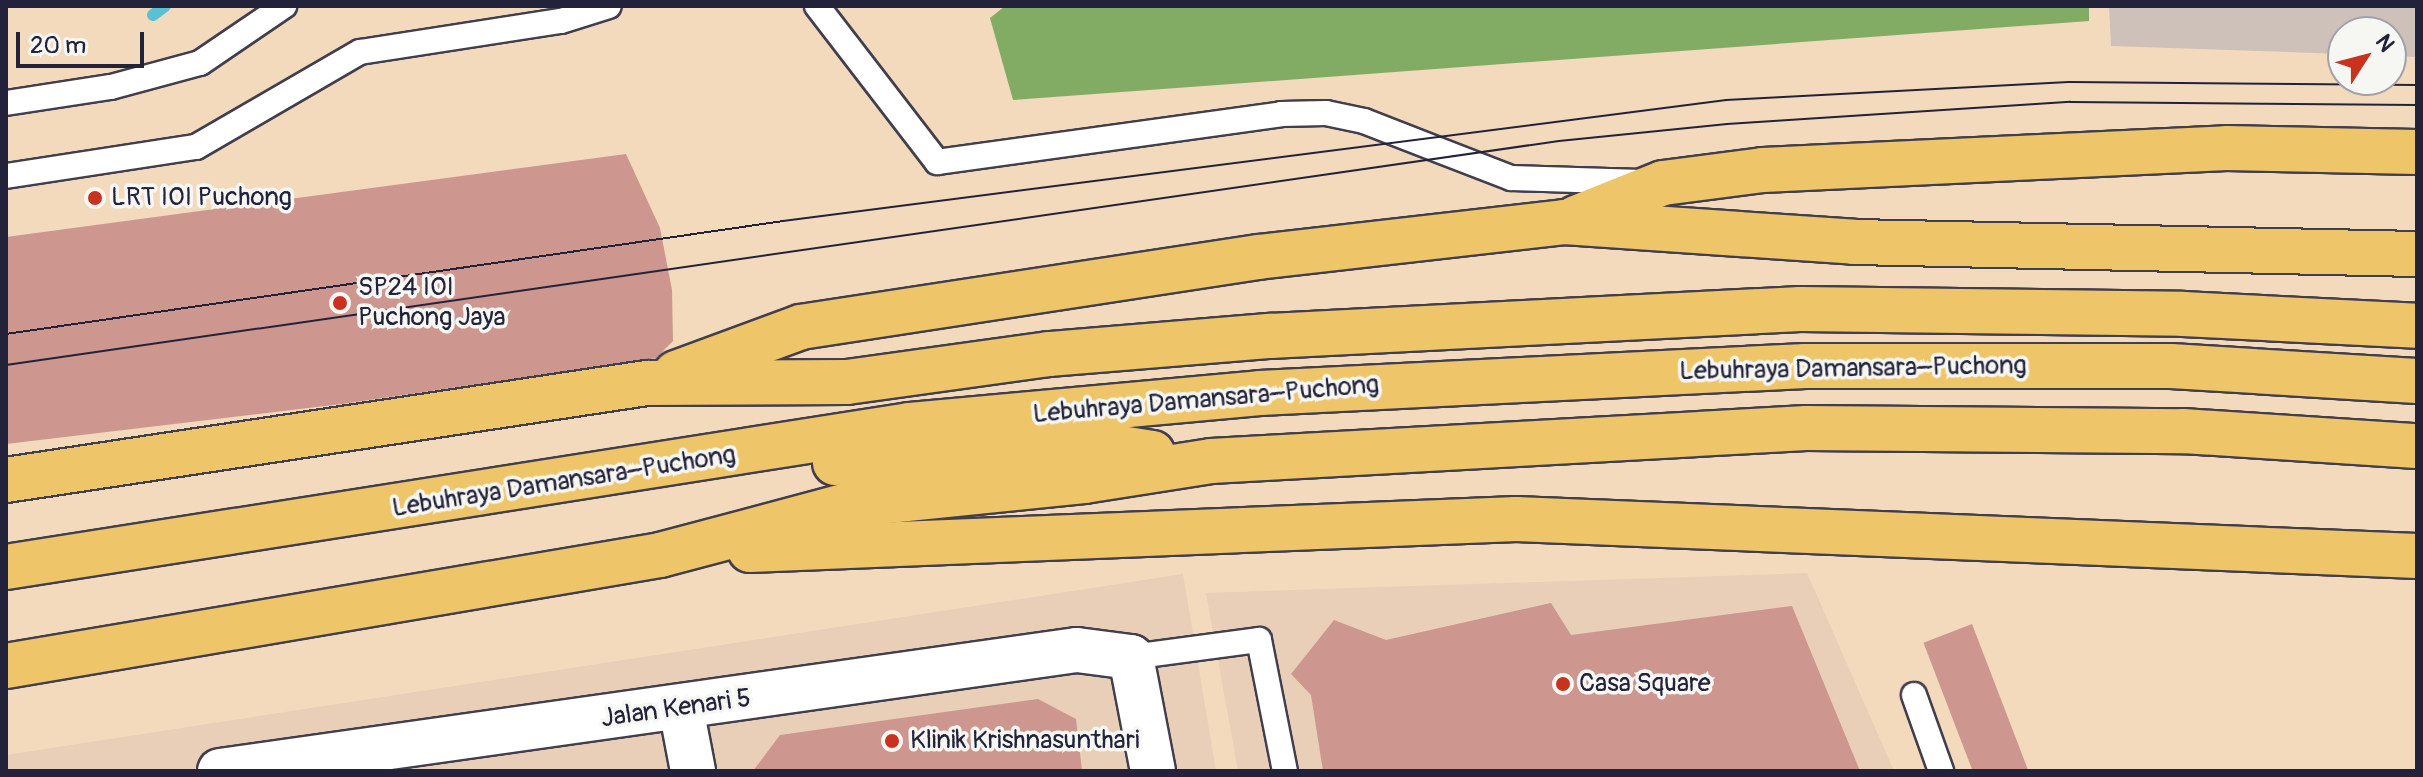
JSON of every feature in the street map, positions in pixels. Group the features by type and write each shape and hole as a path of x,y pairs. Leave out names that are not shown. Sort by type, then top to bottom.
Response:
{"highway":[{"path":"1564,222 1663,183 1763,170 1942,158 2226,148 2417,152"},
{"path":"647,383 801,327 1258,257 1564,222 1854,242 2417,254"},
{"name":"Lebuhraya Damansara–Puchong","path":"6,480 647,383 847,382 1049,354 1254,338 1800,309 2183,314 2417,326"},
{"name":"Lebuhraya Damansara–Puchong","path":"6,567 573,482 926,424 1490,378 1805,366 2171,366 2417,381"},
{"path":"6,666 660,555 848,505 1084,481 1211,461 1806,428 2183,431 2417,446"},
{"path":"573,482 1114,447 1211,461"},
{"path":"660,555 1516,519 2417,556"}],"street":[{"name":"Jalan Kenari 5","path":"220,771 311,765 1077,650 1131,657"},
{"path":"1131,657 1153,771"},
{"path":"681,708 693,771"}],"lane":[{"path":"6,103 111,87 200,63 284,6"},
{"path":"6,176 196,147 360,52 561,21 609,6"},
{"path":"817,6 937,162 1281,114 1326,113 1364,121 1511,178 1663,183"},
{"path":"1131,657 1259,640 1285,771"},
{"path":"1914,695 1941,771"}],"shaded area":[{"path":"2109,6 2417,6 2417,57 2407,57 2407,16 2327,16 2327,53 2111,46"},
{"name":"Casa Square","path":"1807,573 1894,771 1238,771 1206,593"},
{"path":"1183,574 1216,771 6,771 6,755"}],"green space":[{"path":"1005,6 2089,6 2089,21 1013,100 990,18"}],"building":[{"name":"SP24 IOI Puchong Jaya","path":"626,154 660,228 672,290 673,341 656,358 342,404 6,444 6,237"},
{"name":"Casa Square","path":"1551,603 1571,635 1792,606 1860,771 1323,771 1311,695 1291,674 1334,620 1386,640"},
{"path":"1972,624 2028,771 1973,771 1923,643"},
{"path":"1038,699 1076,719 1082,771 753,771 780,735"}],"waterway":[{"path":"153,15 165,6"}],"tram line":[{"path":"6,334 783,221 1726,100 2069,82 2417,85"},
{"path":"6,365 1559,141 1727,124 2070,102 2417,105"}],"place":[{"name":"LRT IOI Puchong","path":"95,198"},
{"name":"SP24 IOI Puchong Jaya","path":"340,303"},
{"name":"Casa Square","path":"1563,684"},
{"name":"Klinik Krishnasunthari","path":"892,741"}]}
